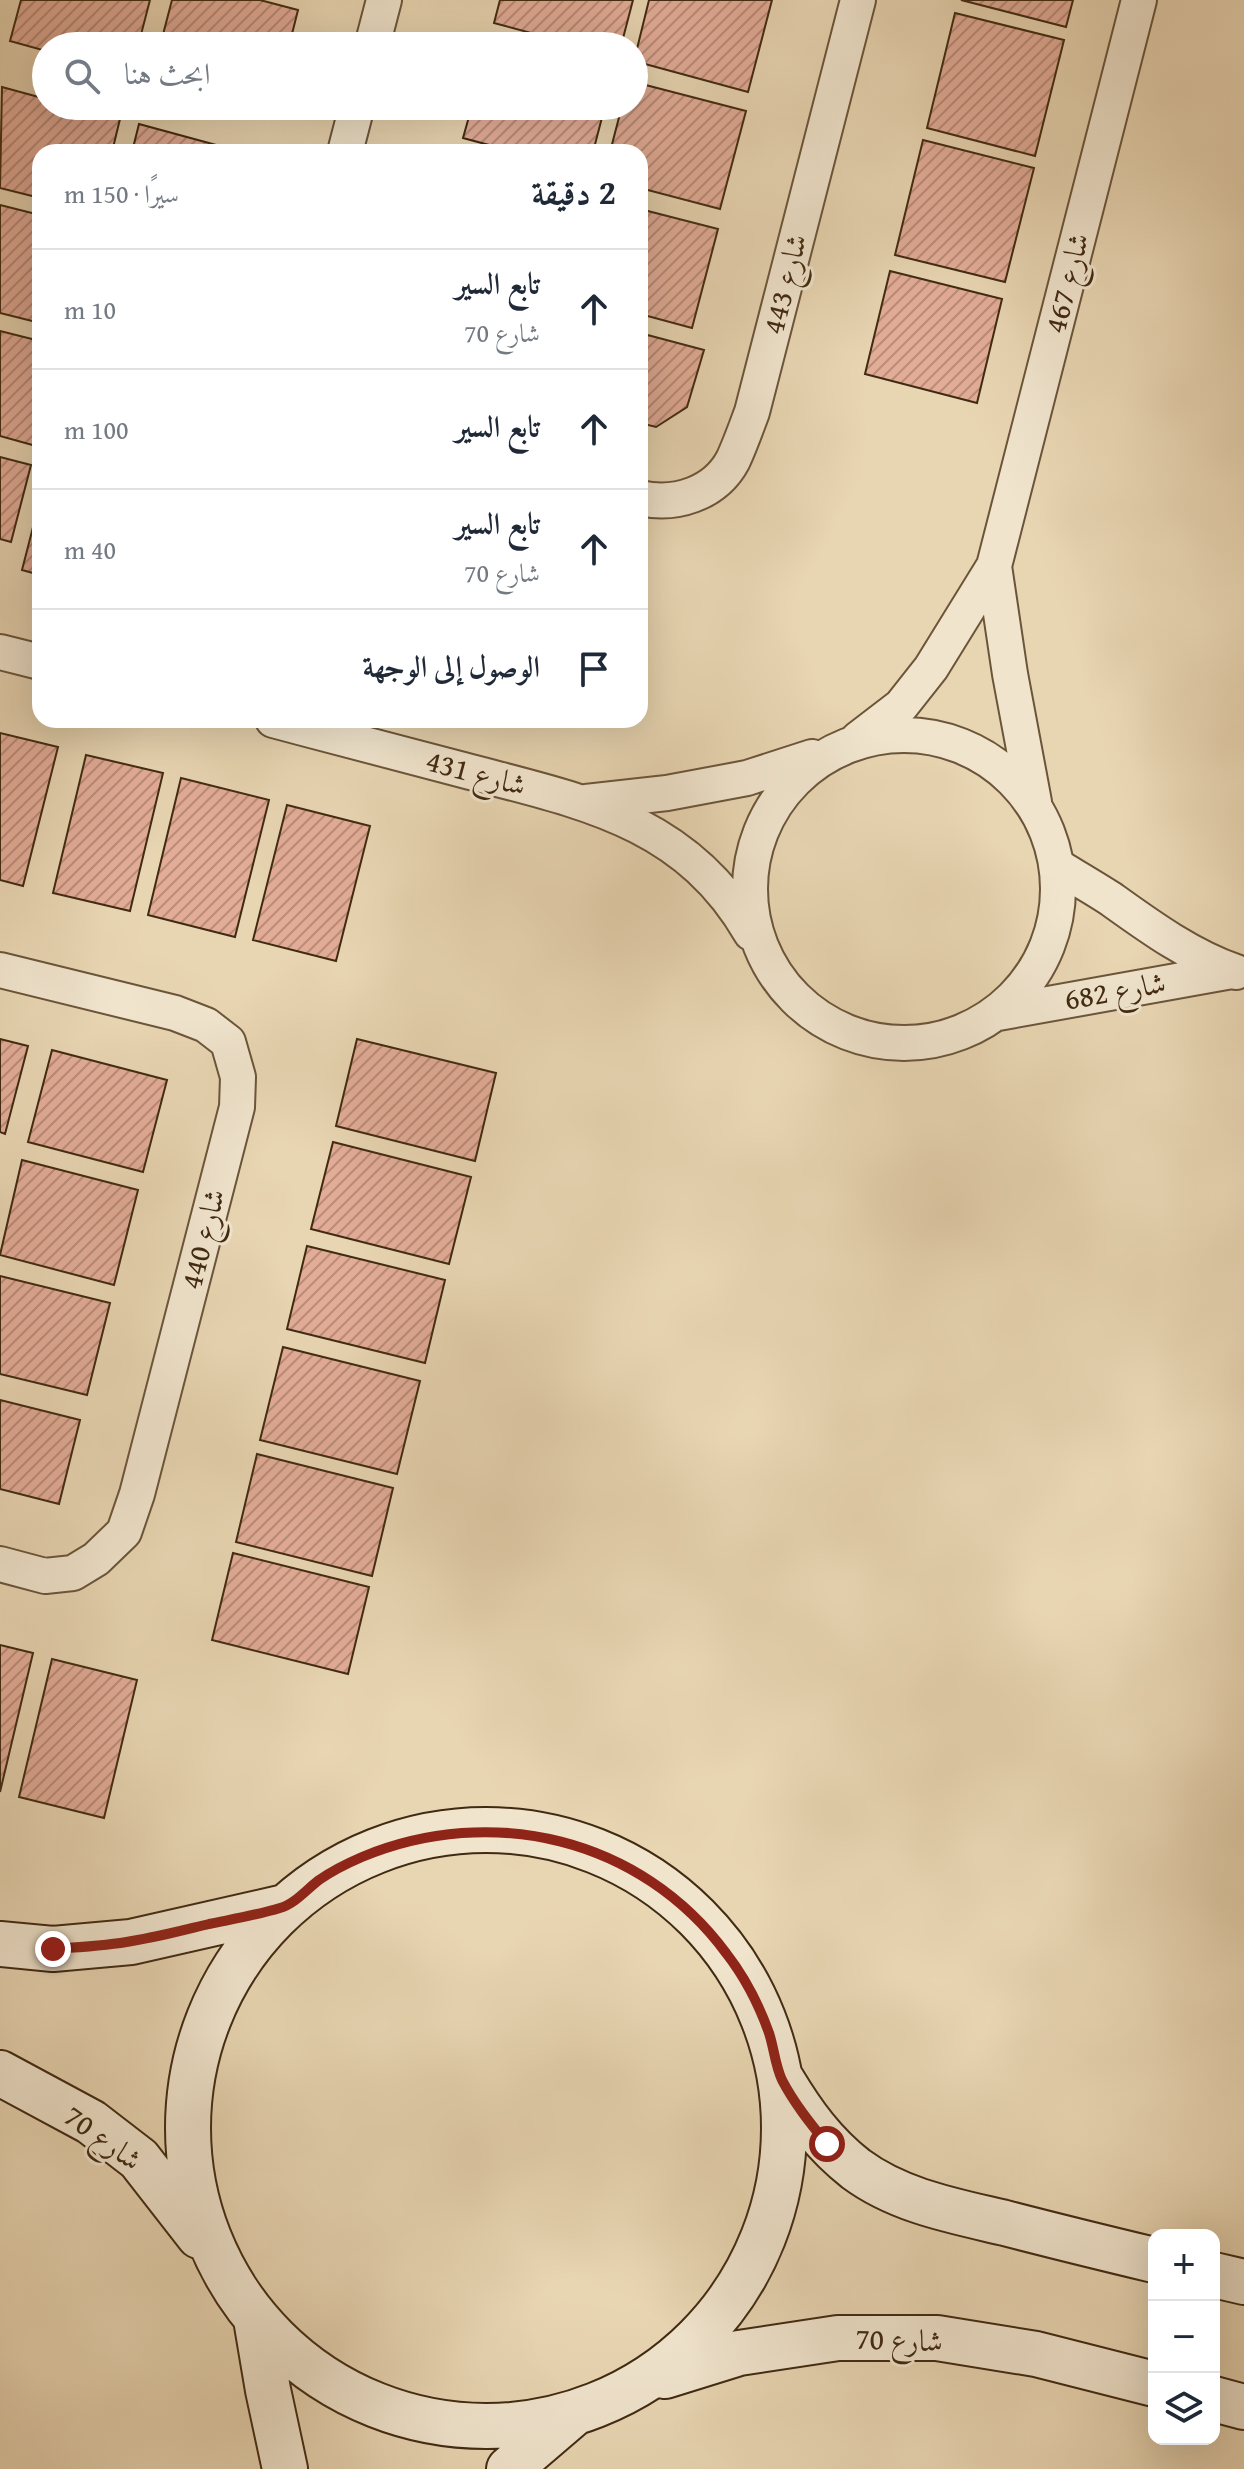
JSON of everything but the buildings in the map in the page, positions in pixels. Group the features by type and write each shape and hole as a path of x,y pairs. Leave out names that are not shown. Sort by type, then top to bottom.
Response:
{"main road":[{"path":"493,1831 537,1835 581,1847 624,1864 662,1888 696,1918 726,1953 751,1991 769,2033 780,2077 784,2148 772,2218 743,2282 700,2338 644,2383 572,2415 486,2428 400,2414 321,2377 256,2319 218,2261 200,2216 189,2169 187,2121 192,2073 204,2026 224,1982 251,1943 285,1907 320,1880 359,1858 402,1842 447,1833 493,1831"},
{"path":"0,1944 53,1949 131,1942 285,1907"},
{"name":"شارع 70","path":"0,2073 91,2122 139,2159 218,2261"},
{"path":"780,2077 801,2112 827,2144 859,2171 894,2191 933,2206 1148,2259"},
{"path":"1220,2276 1244,2282"},
{"path":"256,2319 285,2469"},
{"name":"شارع 70","path":"644,2383 739,2353 838,2338 937,2338 1036,2354 1148,2382"},
{"path":"1220,2401 1244,2407"},
{"path":"509,2469 572,2415"}],"street":[{"path":"376,32 384,0"},
{"name":"شارع 443","path":"648,499 681,501 709,487 732,463 752,412 858,0"},
{"name":"شارع 467","path":"764,956 749,897 757,838 787,786 901,706 931,668 994,566 1139,0"},
{"path":"347,144 353,120"},
{"name":"شارع 467","path":"994,566 1010,674 1035,806"},
{"path":"0,652 32,660"},
{"name":"شارع 431","path":"304,728 586,802 643,827 706,872 737,910 764,956 796,1000 841,1031 895,1044 950,1037 998,1013"},
{"path":"845,745 896,734 936,737 975,751 1008,774 1035,806 1049,834 1057,866 1058,907 1048,947 1028,984 998,1013"},
{"name":"شارع 431","path":"586,802 667,793 747,778 845,745"},
{"name":"شارع 682","path":"1057,866 1143,924 1238,972"},
{"name":"شارع 440","path":"0,970 175,1013 206,1025 228,1042 238,1077 237,1107 137,1494 124,1532 96,1559 73,1573 45,1576 0,1564"},
{"name":"شارع 682","path":"998,1013 1238,972"}],"route":[{"path":"53,1949 131,1942 285,1907 320,1880 359,1858 402,1842 447,1833 493,1831 537,1835 581,1847 624,1864 662,1888 696,1918 726,1953 751,1991 769,2033 780,2077 801,2112 827,2144"}]}
